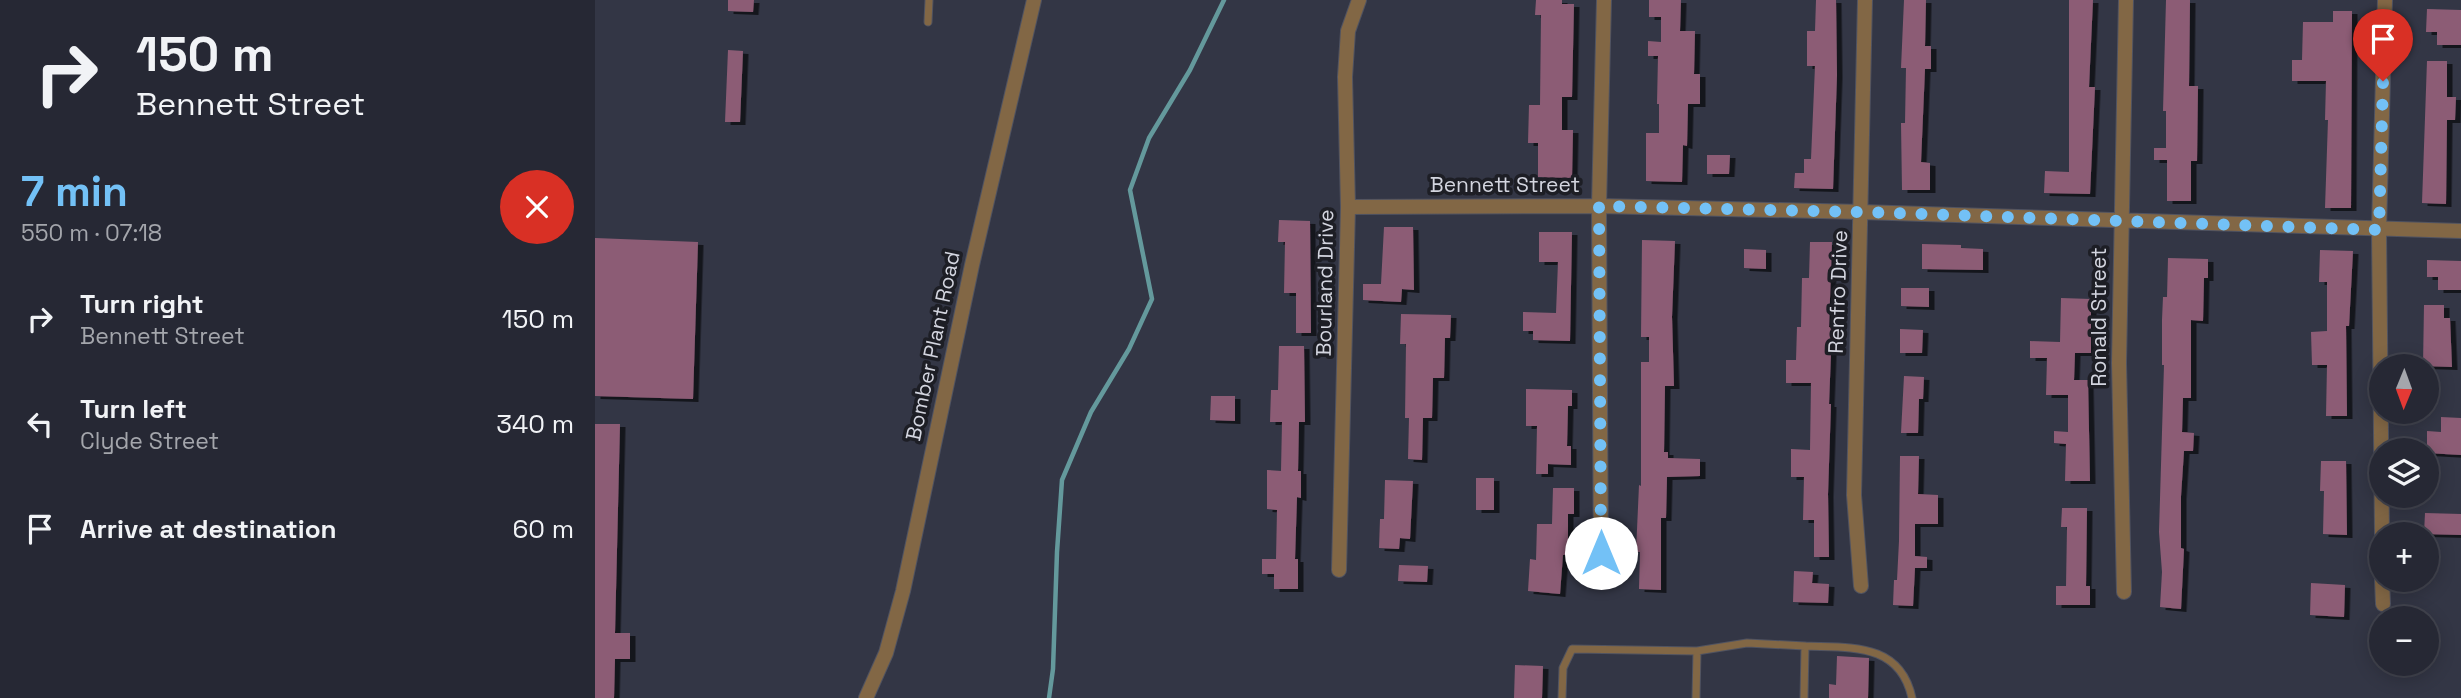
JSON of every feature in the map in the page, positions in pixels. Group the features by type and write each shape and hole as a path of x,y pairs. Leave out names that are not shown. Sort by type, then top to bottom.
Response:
{"street":[{"name":"Bomber Plant Road","path":"866,698 886,653 903,591 972,265 1034,0"},
{"name":"Bourland Drive","path":"1339,570 1348,207 1345,76 1348,31 1359,0"},
{"path":"1601,579 1599,206 1604,0"},
{"name":"Renfro Drive","path":"1861,586 1854,495 1865,0"},
{"name":"Ronald Street","path":"2124,592 2119,363 2126,0"},
{"path":"2382,522 2379,230 2385,0"},
{"name":"Bennett Street","path":"1348,207 1599,206 2461,231"},
{"path":"2382,592 2382,604"}],"lane":[{"path":"928,22 929,0"},
{"path":"1562,698 1563,668 1572,649 1697,651 1747,643 1864,648 1897,666 1907,678 1912,698"},
{"path":"1804,698 1805,646"},
{"path":"1696,698 1697,651"}],"building":[{"path":"728,0 754,0 753,12 728,11"},
{"path":"1536,0 1562,0 1562,4 1574,4 1572,97 1562,97 1562,130 1573,130 1572,178 1538,177 1538,143 1528,143 1529,105 1540,105 1541,15 1535,15"},
{"path":"1649,0 1681,0 1680,31 1695,31 1694,74 1700,74 1700,104 1688,104 1687,146 1683,145 1682,182 1646,181 1646,133 1659,133 1658,56 1648,56 1648,41 1661,42 1661,17 1649,17"},
{"path":"1816,0 1836,0 1837,75 1833,189 1794,188 1795,173 1804,173 1804,159 1811,159 1815,66 1807,66 1807,31 1815,31"},
{"path":"1904,0 1926,0 1925,46 1931,46 1931,69 1925,69 1921,162 1930,163 1930,190 1902,190 1901,123 1905,123 1906,68 1901,68"},
{"path":"2069,0 2093,0 2089,87 2095,87 2090,194 2044,193 2045,171 2069,172"},
{"path":"2166,0 2190,0 2189,86 2198,86 2197,161 2191,161 2191,201 2167,201 2167,160 2154,160 2154,148 2166,148 2166,111 2163,111"},
{"path":"2427,9 2461,10 2461,45 2437,45 2437,32 2426,32"},
{"path":"2333,11 2352,11 2351,208 2325,208 2328,120 2325,120 2326,81 2292,81 2292,60 2302,60 2303,22 2333,22"},
{"path":"728,50 743,51 740,122 725,122"},
{"path":"2427,61 2447,61 2447,97 2456,97 2455,120 2447,120 2446,204 2422,203"},
{"path":"1707,155 1730,155 1729,174 1707,174"},
{"path":"1279,220 1310,221 1311,333 1296,333 1296,293 1284,293 1285,242 1278,242"},
{"path":"1384,227 1413,227 1414,290 1402,289 1401,302 1363,300 1363,284 1381,284"},
{"path":"1539,232 1572,232 1570,341 1533,340 1533,331 1523,331 1523,312 1556,313 1558,262 1539,262"},
{"path":"595,238 698,242 693,399 595,396"},
{"path":"1642,240 1675,241 1672,317 1674,386 1665,386 1664,452 1668,452 1668,458 1700,459 1700,476 1667,477 1666,518 1661,518 1661,590 1639,589 1640,552 1636,552 1639,485 1641,486 1641,362 1649,362 1649,337 1641,337"},
{"path":"1810,242 1832,242 1829,327 1832,328 1829,557 1814,557 1814,520 1803,520 1804,477 1791,477 1791,449 1810,450 1811,383 1786,383 1786,360 1796,360 1797,327 1801,327 1802,278 1809,278"},
{"path":"1922,244 1961,245 1961,248 1983,249 1983,270 1922,269"},
{"path":"1744,249 1766,250 1766,269 1744,268"},
{"path":"2320,250 2353,251 2349,326 2346,326 2347,416 2326,416 2327,365 2312,365 2311,332 2327,331 2327,282 2319,282"},
{"path":"2168,258 2208,259 2208,278 2204,278 2203,321 2191,320 2191,398 2183,398 2182,432 2194,433 2193,451 2184,451 2181,496 2181,548 2184,549 2181,609 2160,607 2162,572 2159,532 2164,365 2162,320 2163,297 2167,297"},
{"path":"2427,260 2461,261 2461,290 2438,290 2438,277 2427,277"},
{"path":"1901,288 1929,288 1929,307 1901,306"},
{"path":"2061,298 2091,299 2091,353 2075,353 2074,380 2088,380 2090,481 2065,481 2066,444 2054,443 2054,431 2068,432 2068,395 2046,395 2047,358 2030,358 2030,341 2060,342"},
{"path":"2424,305 2444,305 2444,318 2450,318 2452,367 2439,367 2439,354 2423,354"},
{"path":"1401,314 1451,315 1450,338 1445,338 1444,378 1433,378 1432,418 1423,418 1422,460 1408,459 1409,418 1405,418 1406,344 1400,344"},
{"path":"1900,329 1923,330 1922,353 1900,353"},
{"path":"1279,346 1304,346 1305,422 1299,422 1298,471 1301,471 1301,498 1297,497 1295,559 1298,559 1298,589 1274,589 1274,574 1262,574 1262,559 1276,559 1277,510 1267,509 1267,470 1281,471 1282,422 1270,422 1271,390 1278,390"},
{"path":"1904,376 1924,377 1923,399 1919,399 1918,433 1901,433"},
{"path":"1526,389 1572,390 1572,406 1568,406 1567,446 1571,446 1571,465 1548,464 1548,474 1536,474 1537,426 1526,426"},
{"path":"1211,396 1235,396 1235,421 1210,420"},
{"path":"2441,417 2461,418 2461,455 2439,454 2439,438 2427,438 2427,431 2441,432"},
{"path":"595,424 620,424 615,633 630,633 630,659 615,659 614,698 595,698"},
{"path":"1900,456 1919,456 1918,494 1938,495 1938,524 1915,524 1915,556 1927,557 1927,568 1915,568 1913,606 1893,605 1899,541"},
{"path":"2321,461 2346,461 2347,535 2323,534 2324,491 2320,491"},
{"path":"1476,478 1494,478 1494,510 1476,510"},
{"path":"1385,480 1413,481 1410,539 1400,538 1399,549 1379,548 1380,519 1384,519"},
{"path":"1553,488 1574,488 1574,514 1568,514 1568,555 1563,555 1560,594 1528,591 1530,559 1536,560 1537,524 1552,524"},
{"path":"2062,508 2087,508 2086,586 2090,586 2090,605 2056,605 2056,586 2066,586 2067,527 2061,527"},
{"path":"2425,513 2461,514 2461,535 2439,534 2439,522 2425,522"},
{"path":"1399,565 1428,566 1427,582 1398,581"},
{"path":"1794,571 1813,572 1812,583 1829,584 1828,603 1793,602"},
{"path":"2311,583 2345,585 2344,617 2310,615"},
{"path":"1837,656 1869,658 1868,698 1829,698 1829,684 1836,685"},
{"path":"1515,665 1543,666 1542,698 1514,698"}],"waterway":[{"path":"1049,698 1053,669 1062,480 1091,412 1129,349 1152,299 1130,190 1149,138 1190,70 1224,0"}],"route":[{"path":"1601,553 1599,206 2379,230 2383,81"}]}
